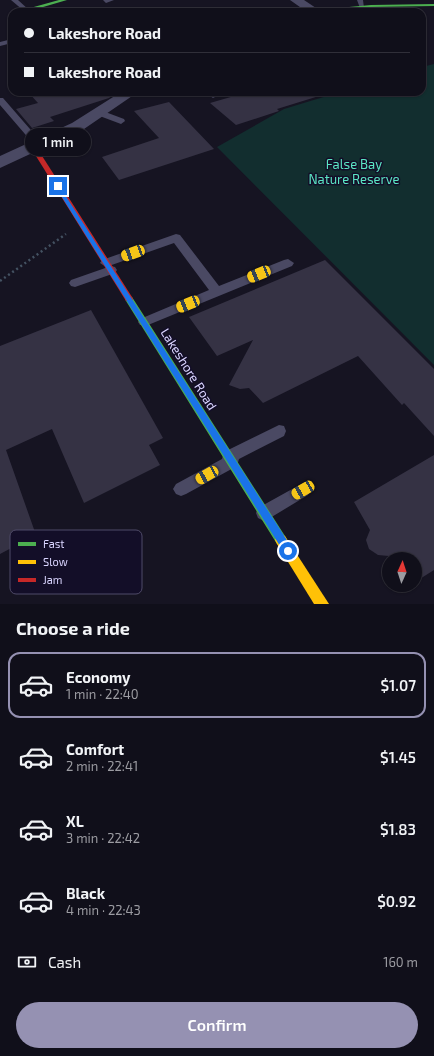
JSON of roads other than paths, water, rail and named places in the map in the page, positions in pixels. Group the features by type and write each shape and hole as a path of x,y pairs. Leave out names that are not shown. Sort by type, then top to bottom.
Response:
{"street":[{"path":"37,8 65,0"},
{"path":"296,0 309,8"},
{"path":"336,8 361,3 434,5"},
{"path":"0,162 37,147 78,126 124,96"},
{"name":"Lakeshore Road","path":"37,147 81,223 320,603"}],"lane":[{"path":"14,0 23,8"},
{"path":"0,100 37,147"},
{"path":"100,113 121,121"},
{"path":"75,283 176,238 217,292"},
{"path":"144,322 288,263"},
{"path":"181,489 279,431"},
{"path":"264,512 303,490"}],"park label":[{"name":"False Bay Nature Reserve","path":"354,172"}]}
